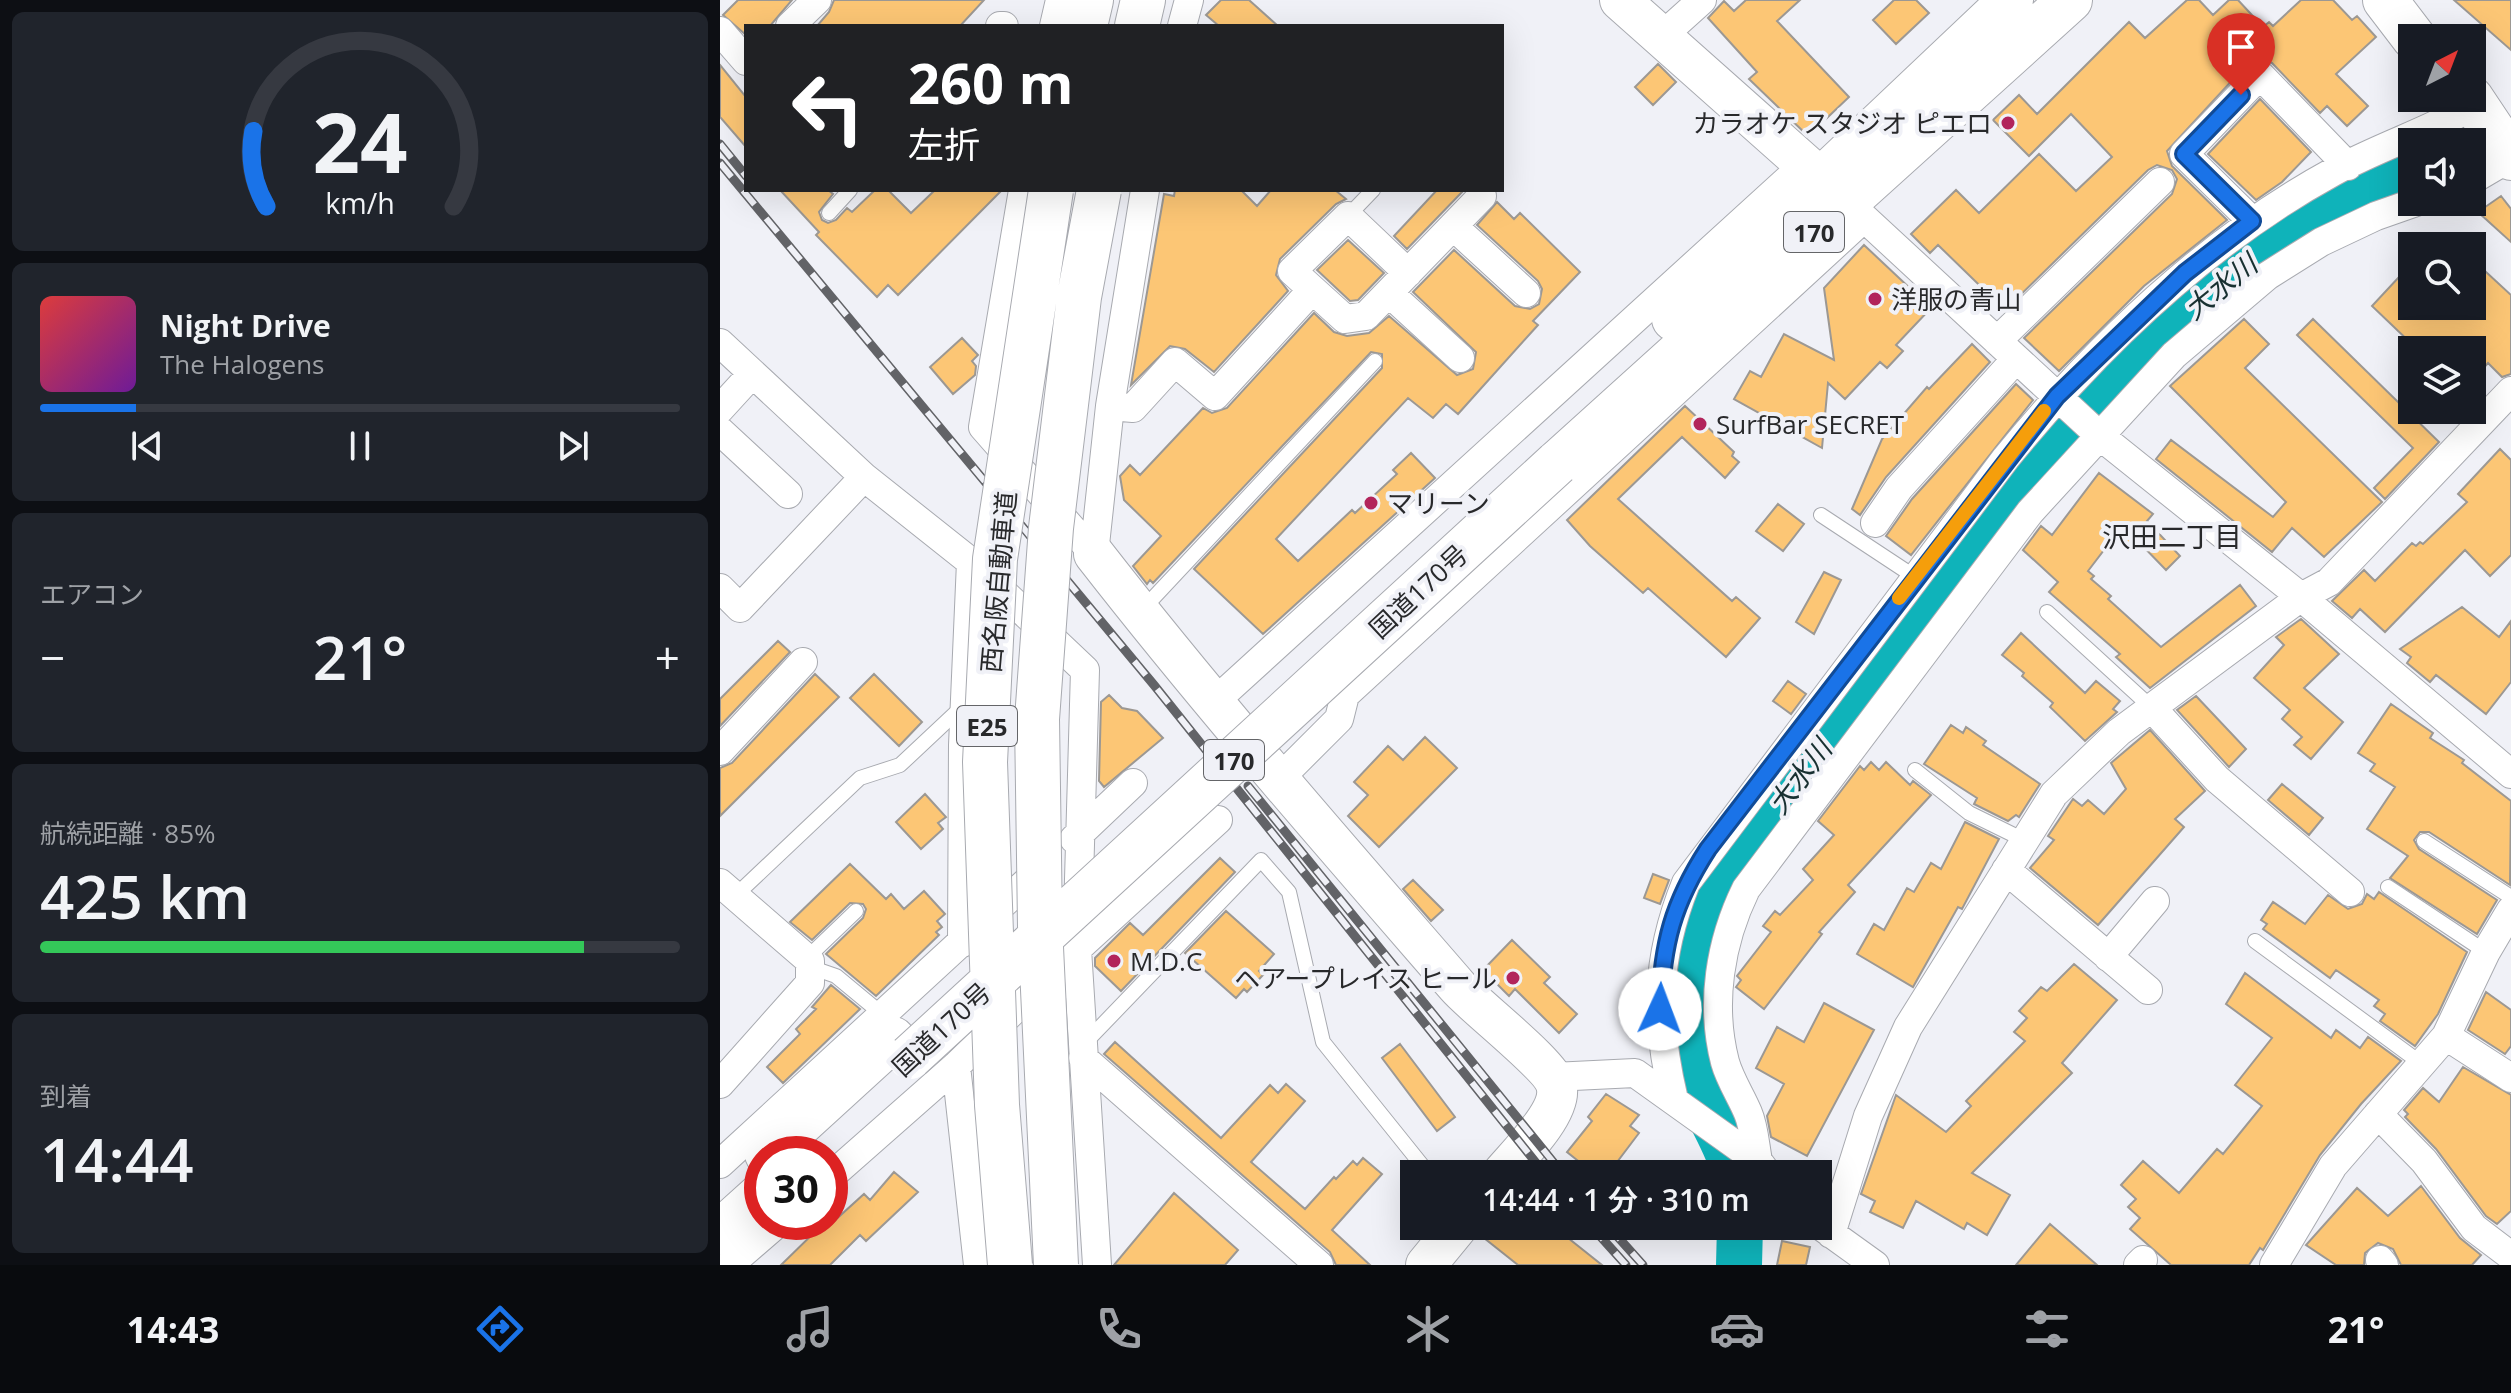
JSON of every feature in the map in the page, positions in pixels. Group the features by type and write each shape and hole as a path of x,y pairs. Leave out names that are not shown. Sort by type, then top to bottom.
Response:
{"main road":[{"path":"1085,24 1091,0"},
{"path":"1137,24 1143,0"},
{"name":"国道170号","path":"1835,190 2011,0"},
{"name":"国道170号","path":"787,1136 1548,455 1835,190 2070,0"},
{"path":"2385,0 2403,24"},
{"path":"2420,0 2433,24"},
{"path":"2479,112 2509,155"},
{"name":"西名阪自動車道","path":"1010,1265 997,1105 985,762 995,559 1051,192"},
{"name":"西名阪自動車道","path":"1056,1265 1040,926 1037,719 1051,528 1079,297 1099,192"},
{"name":"国道170号","path":"819,1136 895,1037"},
{"path":"720,1197 744,1175"},
{"path":"720,1232 744,1210"}],"street":[{"path":"792,24 817,0"},
{"path":"1054,24 1060,0"},
{"path":"1183,24 1189,0"},
{"path":"1620,0 1835,190 2095,431 2301,597 2511,774"},
{"path":"1662,36 1702,0"},
{"path":"720,31 744,59"},
{"path":"2252,221 2184,154 2260,75 2348,166"},
{"path":"1679,1104 1662,1051 1662,958 1686,883 1915,577 2059,399 2185,273 2252,221 2348,166 2441,125 2460,112"},
{"path":"2486,171 2509,155"},
{"path":"1875,523 2007,350 2160,182"},
{"path":"1212,704 1835,190"},
{"path":"1278,780 1339,719 1345,695 1835,190"},
{"path":"1023,192 983,427 1094,554 1212,704 1477,1009 1536,1058 1553,1077 1557,1090 1554,1107 1513,1160"},
{"path":"1094,554 1110,406 1145,192"},
{"path":"1460,358 1398,283 1348,216 1292,271 1345,319 1366,316 1398,283 1482,196"},
{"path":"1757,1160 1749,1115 1726,1063 1719,1019 1721,960 1729,924 1746,889 2030,512 2095,431 2174,355 2267,276 2321,242 2398,208"},
{"path":"1453,226 1526,293"},
{"path":"1110,406 1133,408 1175,362 1215,396 1312,290"},
{"path":"720,343 864,477 971,562 1085,670 1077,949 1097,1265"},
{"path":"720,409 752,374"},
{"path":"1832,1211 1868,1116 1908,1027 2054,794 2119,732 2301,597 2329,582 2511,391"},
{"path":"720,431 788,494"},
{"path":"720,588 740,608 864,477"},
{"path":"962,943 965,705 971,562"},
{"path":"720,751 803,662"},
{"path":"2152,708 2217,779 2350,892"},
{"path":"720,1164 895,1037 962,943 1133,783"},
{"path":"848,1161 956,1066 1077,949 1218,820"},
{"path":"2006,870 2148,990"},
{"path":"720,1084 810,983 808,963 725,897"},
{"path":"2108,957 2155,901"},
{"path":"2274,1265 2314,1194 2446,1036 2486,952 2511,910"},
{"path":"2446,1036 2511,1078"},
{"path":"1083,1052 1319,1265"},
{"path":"956,1066 978,1265"},
{"path":"1553,1077 1635,1073 1754,1160"},
{"path":"2378,1114 2424,1161 2474,1228 2511,1256"},
{"path":"1832,1234 1875,1265"},
{"path":"729,1265 758,1240"},
{"path":"1426,1265 1447,1240"}],"lane":[{"path":"829,213 848,192"},
{"path":"1348,216 1371,192"},
{"path":"1139,612 1375,361"},
{"path":"1821,515 1915,577"},
{"path":"2047,612 2152,708"},
{"path":"725,897 860,778 900,765 965,705"},
{"path":"1915,770 1969,813 2024,840"},
{"path":"2424,841 2511,897"},
{"path":"1083,1052 1261,860 1289,892 1323,1042 1418,1160"},
{"path":"2388,887 2486,952"},
{"path":"856,911 808,963 836,976 895,1037"},
{"path":"2255,941 2422,1064"}],"building":[{"path":"738,0 792,0 772,24 744,24 744,33 723,15"},
{"path":"834,0 984,0 962,24 819,24"},
{"path":"1221,0 1249,0 1276,24 1217,24 1206,15"},
{"path":"1746,0 1800,0 1777,21 1849,97 1808,136 1749,79 1757,72 1708,18 1724,1 1734,11"},
{"path":"1894,0 1916,0 1929,13 1896,44 1873,20"},
{"path":"2187,0 2199,0 2213,15 2229,0 2238,0 2263,27 2269,22 2273,26 2301,0 2333,0 2352,20 2357,16 2376,37 2336,74 2368,106 2347,126 2327,106 2320,113 2272,63 2256,58 2248,63 2167,151 2172,166 2227,220 2144,286 2059,371 2024,338 2172,194 2177,179 2172,170 2157,165 2148,170 2005,310 1938,245 1930,253 1911,234 1956,190 1979,213 2039,154 2076,191 2112,157 2071,114 2029,156 1993,120 2019,95 2037,114 2129,22 2145,38"},
{"path":"2454,0 2511,0 2511,50 2486,28 2486,24 2481,24"},
{"path":"1658,64 1676,82 1653,105 1635,87"},
{"path":"720,65 744,95 744,145 720,117"},
{"path":"2260,99 2311,152 2282,182 2256,200 2208,154"},
{"path":"782,192 830,192 833,194 819,212 822,220 828,223 836,220 847,208 852,212 873,192 890,192 911,213 933,192 1000,192 898,295 888,285 877,297 816,235 819,232"},
{"path":"1175,192 1243,192 1257,206 1269,192 1337,192 1346,199 1336,204 1280,259 1276,275 1288,291 1214,372 1185,349 1170,346 1131,385 1164,194 1174,196"},
{"path":"1435,192 1462,192 1407,249 1394,236"},
{"path":"2501,196 2511,209 2511,242 2482,216 2486,216 2486,206"},
{"path":"1497,202 1514,219 1520,213 1580,272 1533,321 1538,325 1458,414 1446,404 1433,418 1408,398 1276,539 1298,561 1352,510 1355,513 1397,474 1393,470 1411,453 1435,478 1263,634 1194,569 1382,368 1382,354 1371,352 1153,583 1150,580 1147,584 1133,566 1161,536 1124,500 1120,476 1130,465 1140,475 1203,408 1212,413 1227,408 1314,313 1334,332 1347,336 1369,333 1389,316 1457,375 1473,369 1476,352 1413,292 1454,250 1515,306 1530,309 1539,304 1542,289 1538,281 1477,225"},
{"path":"1348,240 1384,273 1358,300 1350,301 1317,270"},
{"path":"1864,245 1931,308 1896,345 1903,351 1887,368 1880,362 1845,399 1828,383 1822,448 1734,399 1750,371 1761,377 1784,334 1834,360 1824,288"},
{"path":"2486,272 2511,295 2511,374 2502,377 2488,363 2486,365 2486,336 2403,336 2372,306 2398,278 2398,320 2486,320"},
{"path":"2244,319 2269,344 2245,368 2382,502 2324,557 2292,528 2272,552 2156,459 2171,440 2273,517 2286,502 2170,386"},
{"path":"2313,319 2398,402 2398,424 2421,424 2439,442 2385,499 2374,488 2413,448 2297,335"},
{"path":"962,338 978,355 972,361 976,366 975,375 953,394 930,367"},
{"path":"1972,344 1990,362 1886,477 1860,515 1852,509 1882,439 1927,387 1929,389"},
{"path":"2016,384 2033,400 1911,555 1886,536 1912,499"},
{"path":"1685,406 1734,452 1732,456 1739,462 1725,478 1682,437 1618,499 1732,601 1736,597 1760,618 1726,657 1648,588 1643,593 1590,546 1567,520"},
{"path":"2500,449 2511,460 2511,555 2490,576 2465,550 2385,632 2360,609 2352,618 2332,601 2364,570 2375,581 2412,543 2416,546 2420,542 2423,544 2467,502 2458,494"},
{"path":"2099,473 2153,514 2147,521 2180,556 2166,570 2135,538 2128,547 2114,537 2088,571 2094,576 2091,579 2111,596 2108,599 2161,647 2240,585 2256,606 2150,688 2116,657 2120,654 2049,592 2058,582 2023,550 2041,526 2052,535"},
{"path":"1778,504 1804,524 1783,551 1756,531"},
{"path":"1824,572 1841,580 1814,634 1796,622"},
{"path":"2462,607 2499,637 2511,621 2511,682 2486,714 2436,675 2430,682 2407,663 2411,657 2400,649"},
{"path":"2301,619 2339,654 2304,688 2343,722 2311,759 2294,745 2302,737 2282,719 2290,710 2254,678 2284,645 2276,637"},
{"path":"2021,633 2085,693 2096,681 2120,701 2113,709 2117,712 2085,741 2050,707 2053,703 2002,655"},
{"path":"778,641 790,652 720,726 720,699"},
{"path":"815,674 839,697 720,816 720,768 732,763"},
{"path":"874,674 922,722 899,746 850,698"},
{"path":"1788,681 1806,694 1791,714 1773,701"},
{"path":"1109,695 1122,708 1137,711 1163,738 1104,787 1099,781 1101,702"},
{"path":"2196,696 2246,749 2229,767 2177,710"},
{"path":"2391,704 2433,733 2430,738 2464,760 2462,763 2511,801 2510,885 2429,832 2420,832 2414,840 2419,849 2497,900 2477,934 2390,878 2408,856 2367,829 2395,787 2370,771 2375,764 2358,753"},
{"path":"1951,725 1963,733 1966,727 1986,741 1983,745 2040,784 2019,817 2016,815 2008,821 1974,804 1977,798 1924,764"},
{"path":"2150,730 2205,791 2175,819 2184,827 2098,925 2030,868 2054,840 2048,836 2073,799 2082,806 2088,800 2104,814 2126,789 2111,763"},
{"path":"1425,737 1457,768 1379,847 1348,816 1368,795 1354,782 1388,746 1403,760"},
{"path":"1871,762 1879,770 1886,762 1910,785 1913,781 1931,795 1848,885 1855,892 1819,932 1822,934 1764,1009 1736,987 1741,980 1737,976 1771,932 1763,926 1775,911 1780,915 1813,880 1803,869 1834,835 1818,821 1860,766 1864,770"},
{"path":"2282,784 2323,818 2309,835 2268,800"},
{"path":"925,794 946,817 938,823 943,829 921,849 896,822"},
{"path":"1965,822 1999,839 1962,909 1958,907 1913,987 1857,954 1874,924 1884,930 1907,888 1914,892 1931,863 1941,869"},
{"path":"1220,858 1235,872 1121,991 1095,966 1095,958 1130,923 1143,935"},
{"path":"850,864 886,899 891,894 904,909 924,891 945,914 937,921 942,927 936,932 939,935 876,996 826,954 863,918 866,909 863,904 850,903 812,940 790,922"},
{"path":"1653,874 1669,880 1660,904 1644,898"},
{"path":"1413,880 1443,910 1431,921 1403,889"},
{"path":"2379,892 2467,952 2438,1014 2415,1046 2380,1021 2385,1014 2374,1006 2379,1000 2336,970 2330,978 2263,929 2267,924 2261,920 2273,902 2305,924 2328,895 2348,909 2362,904 2367,894 2374,899"},
{"path":"1226,911 1274,954 1259,971 1263,975 1247,992 1244,989 1236,998 1185,953"},
{"path":"1512,940 1550,977 1544,983 1577,1014 1559,1033 1515,989 1509,996 1483,970"},
{"path":"2074,964 2117,1000 2062,1063 2072,1073 1972,1173 2010,1195 1987,1235 1967,1223 1964,1229 1916,1201 1903,1228 1870,1212 1875,1201 1861,1194 1896,1095 1946,1132 1971,1106 1966,1101 2025,1041 2014,1032 2027,1018 2019,1011 2041,987 2047,991"},
{"path":"2245,973 2331,1038 2336,1030 2360,1048 2368,1037 2401,1061 2320,1155 2263,1250 2260,1248 2249,1265 2171,1265 2130,1229 2140,1218 2128,1207 2136,1199 2121,1185 2143,1161 2179,1193 2217,1149 2223,1154 2262,1106 2235,1085 2272,1038 2226,1004"},
{"path":"831,985 860,1009 783,1083 767,1067 800,1034 796,1029 816,1009 812,1007"},
{"path":"2486,992 2511,1010 2511,1046 2505,1054 2468,1030"},
{"path":"1824,1003 1874,1030 1807,1156 1771,1137 1767,1116 1784,1084 1756,1068 1777,1027 1804,1042"},
{"path":"1115,1042 1221,1138 1270,1085 1278,1093 1286,1084 1305,1101 1251,1162 1305,1209 1353,1161 1357,1165 1363,1158 1382,1174 1332,1230 1370,1265 1336,1265 1330,1252 1104,1054"},
{"path":"1400,1044 1455,1117 1437,1131 1382,1058"},
{"path":"2463,1067 2511,1095 2511,1211 2497,1224 2486,1216 2436,1149 2405,1117 2408,1114 2404,1110 2423,1088 2439,1102"},
{"path":"1606,1094 1639,1115 1630,1126 1639,1133 1619,1160 1577,1160 1567,1152 1592,1121 1588,1117"},
{"path":"894,1172 918,1192 866,1241 860,1235 830,1265 781,1265 807,1240 848,1240 848,1208 864,1194 870,1200"},
{"path":"2421,1186 2460,1238 2481,1255 2472,1265 2401,1265 2393,1249 2378,1243 2365,1253 2364,1265 2336,1265 2306,1245 2357,1188 2388,1216"},
{"path":"1174,1193 1238,1250 1225,1265 1114,1265"},
{"path":"2050,1224 2097,1265 2016,1265"},
{"path":"1487,1240 1571,1240 1602,1265 1518,1265"},
{"path":"1782,1241 1810,1247 1806,1265 1777,1265"}],"waterway":[{"name":"大水川","path":"1731,1160 1698,1088 1690,1058 1685,1002 1694,949 1728,869 1968,551 2096,397 2192,304 2243,263 2297,228 2398,180"},
{"name":"大水川","path":"1739,1265 1740,1240"}],"railway":[{"path":"720,144 744,174"},
{"path":"720,163 744,192"},
{"path":"744,192 1154,685 1534,1160"},
{"path":"1248,786 1552,1160"},
{"path":"1604,1240 1626,1265"},
{"path":"1621,1240 1643,1265"}],"slow traffic":[{"path":"1899,598 2044,411"}],"place":[{"name":"カラオケ スタジオ ピエロ","path":"2008,123"},
{"name":"洋服の青山","path":"1875,299"},
{"name":"SurfBar SECRET","path":"1700,424"},
{"name":"マリーン","path":"1371,503"},
{"name":"M.D.C","path":"1114,961"},
{"name":"ヘアープレイス ヒール","path":"1513,978"}],"district":[{"name":"沢田二丁目","path":"2172,536"}],"route":[{"path":"1660,1009 1662,958 1672,917 1686,883 1708,849 2006,458 2057,396 2185,273 2252,221 2184,154 2241,95"}]}
